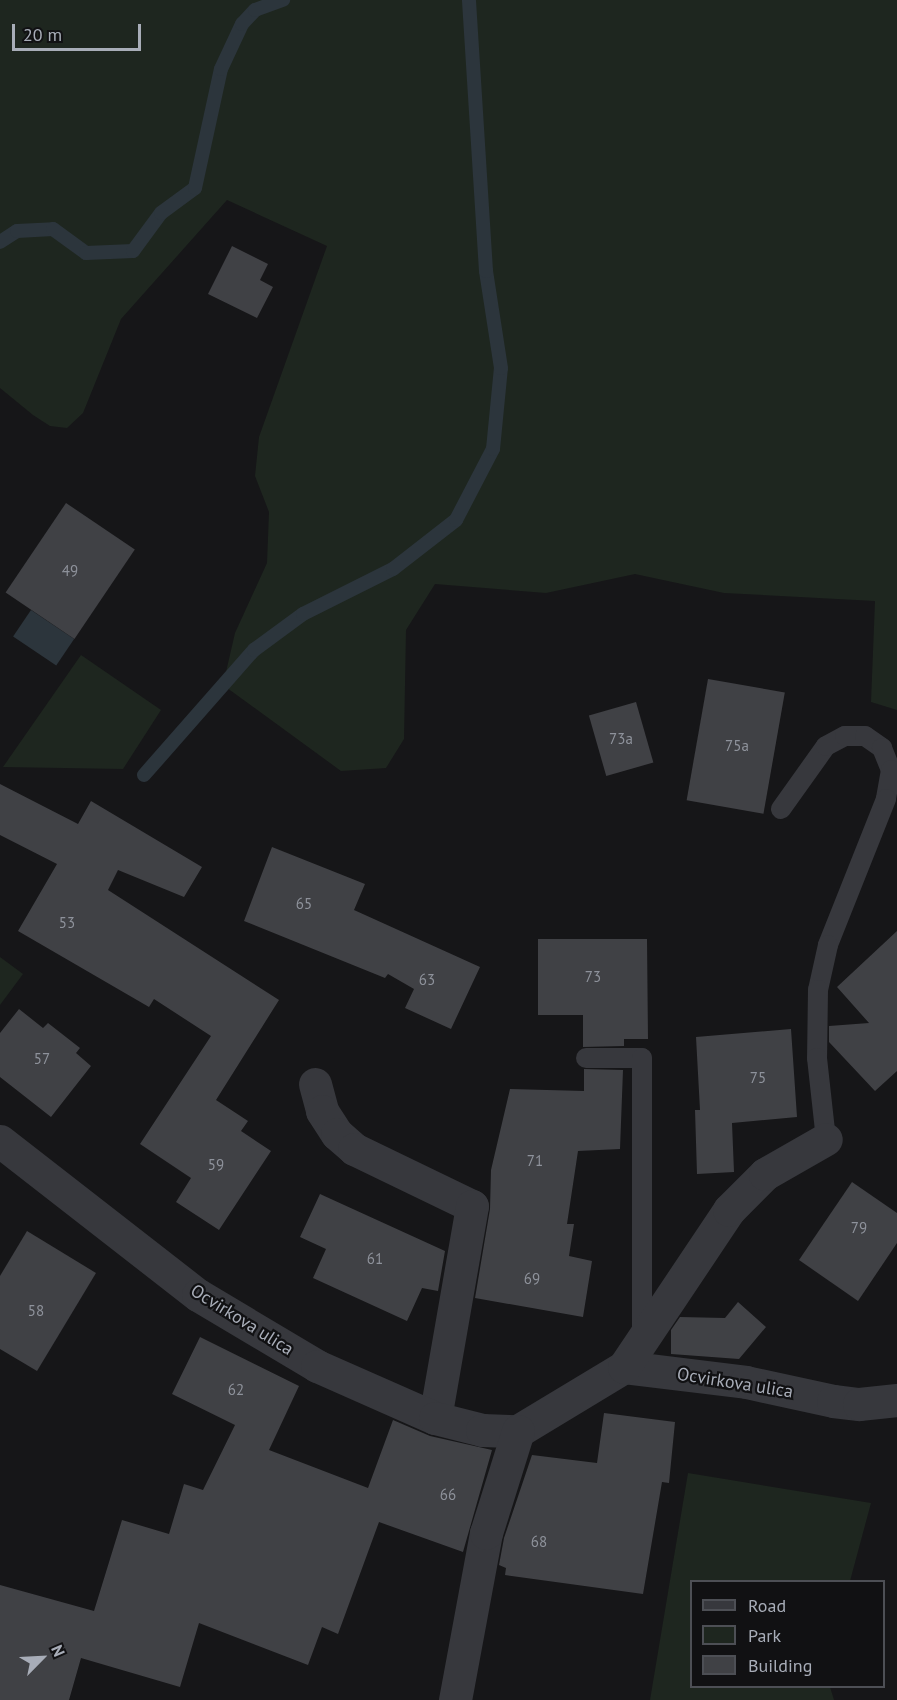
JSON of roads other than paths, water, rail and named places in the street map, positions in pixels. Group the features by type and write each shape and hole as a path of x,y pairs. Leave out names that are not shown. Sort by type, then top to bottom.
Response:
{"street":[{"path":"315,1084 322,1111 337,1134 354,1149 472,1206 435,1418"},
{"path":"455,1700 486,1533 518,1431 633,1354 729,1210 765,1174 826,1139"},
{"name":"Ocvirkova ulica","path":"0,1141 198,1295 317,1366 435,1418 482,1430 518,1431"},
{"name":"Ocvirkova ulica","path":"633,1354 833,1401 859,1404 897,1400"}],"lane":[{"path":"781,809 826,746 845,736 866,736 882,748 891,770 886,799 828,945 818,990 817,1058 826,1139"},
{"path":"586,1058 642,1058 633,1354"}],"waterway":[{"path":"0,242 17,231 53,229 86,253 133,251 161,213 195,188 221,69 242,24 255,10 283,0"},
{"path":"144,775 254,650 303,614 393,569 456,520 493,449 501,368 486,271 469,0"}]}
